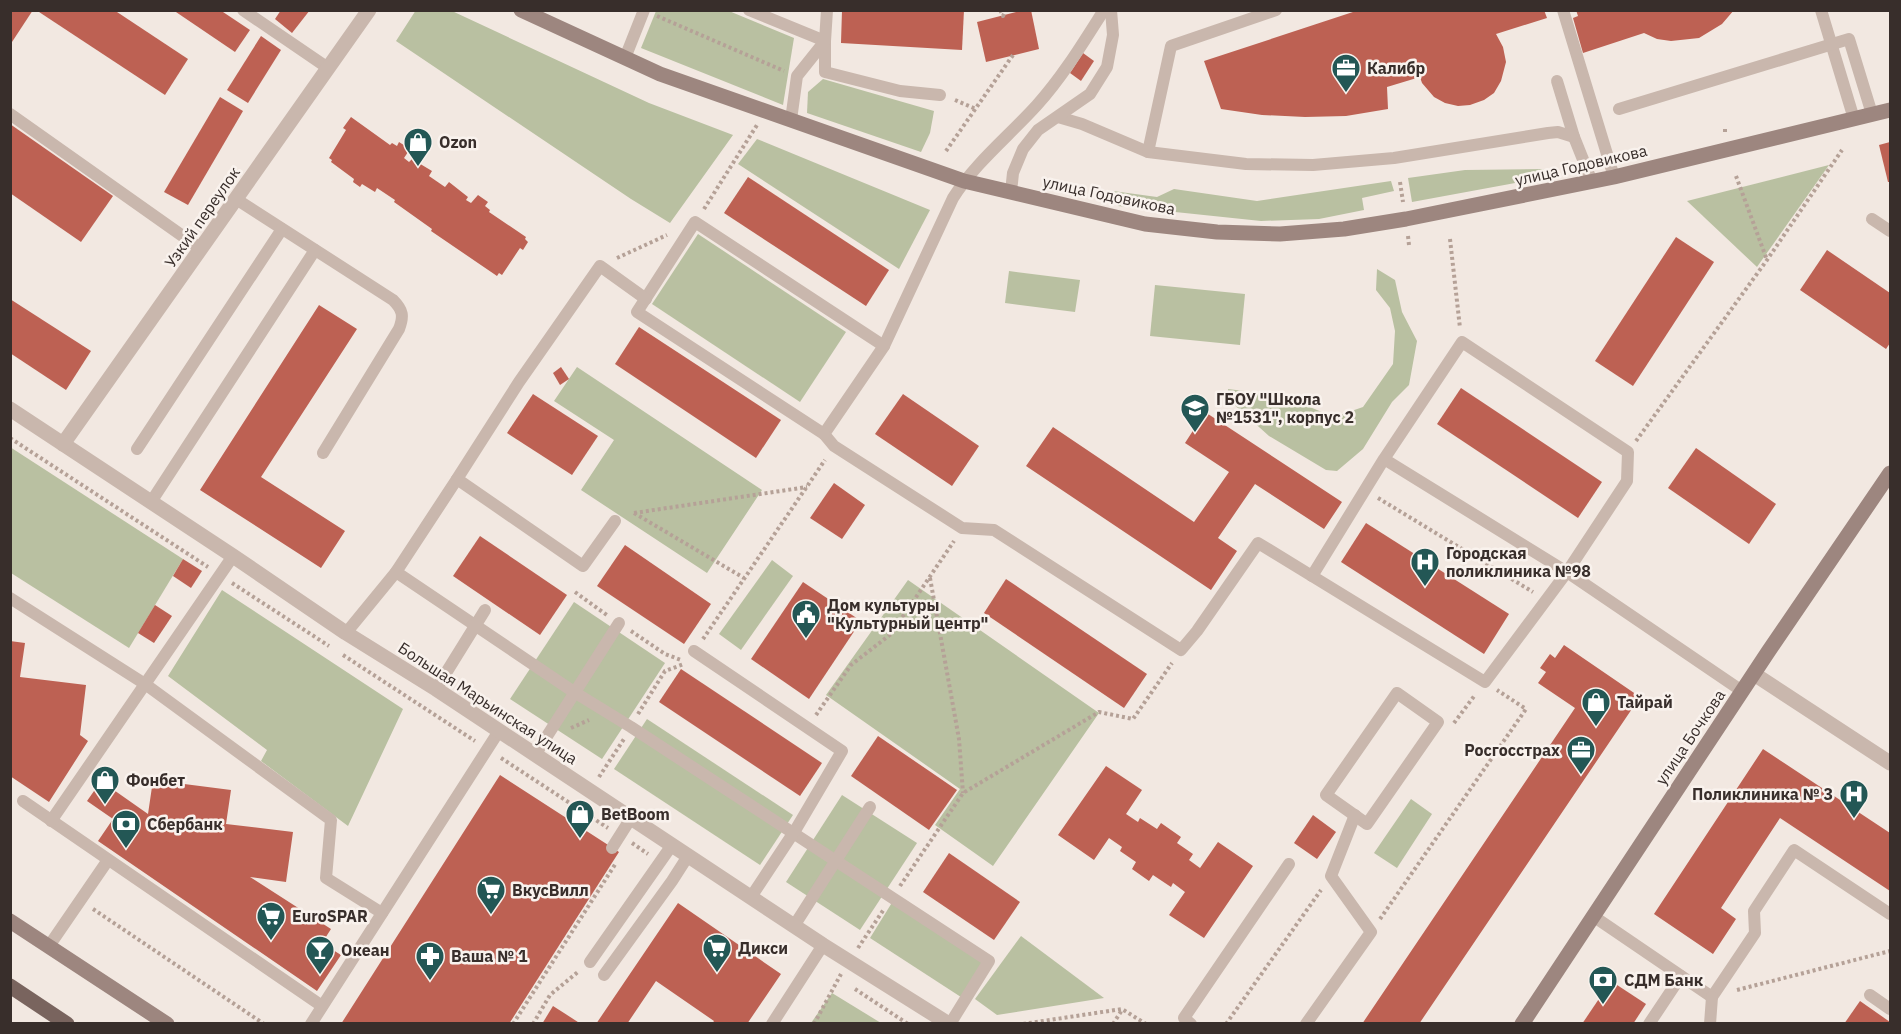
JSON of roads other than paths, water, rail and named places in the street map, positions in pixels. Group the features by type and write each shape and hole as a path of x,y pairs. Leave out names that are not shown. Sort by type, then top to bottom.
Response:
{"main road":[{"path":"10,986 67,1023"}],"street":[{"name":"Узкий переулок","path":"63,444 369,10"},
{"name":"улица Годовикова","path":"520,10 660,74 964,181 1145,224 1217,232 1280,234 1344,229 1406,219 1592,182 1890,110"},
{"name":"Большая Марьинская улица","path":"10,409 346,633 436,689 849,962 950,1023"},
{"name":"улица Бочкова","path":"1522,1023 1890,473"},
{"path":"1754,674 1890,763"},
{"path":"10,921 167,1023"}],"lane":[{"path":"243,10 328,68"},
{"path":"625,58 644,10"},
{"path":"749,10 825,41"},
{"path":"827,10 825,72 900,91 940,95"},
{"path":"824,434 884,346 953,198 964,181 1039,104 1064,72 1104,10"},
{"path":"1011,192 1013,173 1023,148 1038,130 1090,94 1107,67 1113,35 1111,10"},
{"path":"1148,152 1170,46 1276,10"},
{"path":"1563,10 1614,177"},
{"path":"1821,10 1854,118"},
{"path":"1619,109 1849,39 1872,114"},
{"path":"791,120 797,76 825,41"},
{"path":"1557,81 1574,137 1592,182"},
{"path":"10,114 201,249"},
{"path":"1058,117 1082,124 1148,152 1246,164 1313,165 1394,158 1548,133 1558,132 1574,137"},
{"path":"236,200 393,300 401,308 403,319 399,329 323,453"},
{"path":"1872,219 1890,231"},
{"path":"884,346 696,222 637,312 824,434 834,446 962,528 994,530 1181,650 1197,631 1257,543 1485,682 1567,572 1627,481 1628,452 1462,342 1364,490 1312,576"},
{"path":"137,449 282,229"},
{"path":"151,502 315,250"},
{"path":"346,633 396,572 519,382 600,266 646,298"},
{"path":"1384,459 1567,572 1742,691"},
{"path":"457,479 583,566 615,521"},
{"path":"51,820 233,556"},
{"path":"396,572 574,692 793,832 989,962 950,1023"},
{"path":"10,598 146,684 331,820 326,878 382,914"},
{"path":"436,689 485,610"},
{"path":"535,755 619,623"},
{"path":"694,651 842,751 751,897"},
{"path":"1397,693 1438,722 1367,824 1355,815 1326,795 1397,693"},
{"path":"311,1023 499,731"},
{"path":"23,801 322,1006"},
{"path":"794,926 870,807"},
{"path":"1306,1023 1371,932 1331,876 1355,815"},
{"path":"612,848 620,836 636,822"},
{"path":"590,962 672,845"},
{"path":"1710,1023 1712,997 1755,933 1754,911 1794,850 1890,914"},
{"path":"604,975 688,856"},
{"path":"50,946 108,860"},
{"path":"1191,1023 1184,1018 1289,864"},
{"path":"1593,916 1712,997"},
{"path":"772,1023 823,945"},
{"path":"1649,1023 1681,976"},
{"path":"1870,996 1890,1009"}],"place":[{"name":"Калибр","path":"1346,94"},
{"name":"Ozon","path":"418,168"},
{"name":"ГБОУ \"Школа №1531\", корпус 2","path":"1195,434"},
{"name":"Городская поликлиника №98","path":"1425,588"},
{"name":"Дом культуры \"Культурный центр\"","path":"806,640"},
{"name":"Тайрай","path":"1596,728"},
{"name":"Росгосстрах","path":"1581,776"},
{"name":"Фонбет","path":"105,806"},
{"name":"Поликлиника № 3","path":"1854,820"},
{"name":"BetBoom","path":"580,840"},
{"name":"Сбербанк","path":"126,850"},
{"name":"ВкусВилл","path":"491,916"},
{"name":"EuroSPAR","path":"271,942"},
{"name":"Дикси","path":"717,974"},
{"name":"Океан","path":"320,976"},
{"name":"Ваша № 1","path":"430,982"},
{"name":"СДМ Банк","path":"1603,1006"}]}
